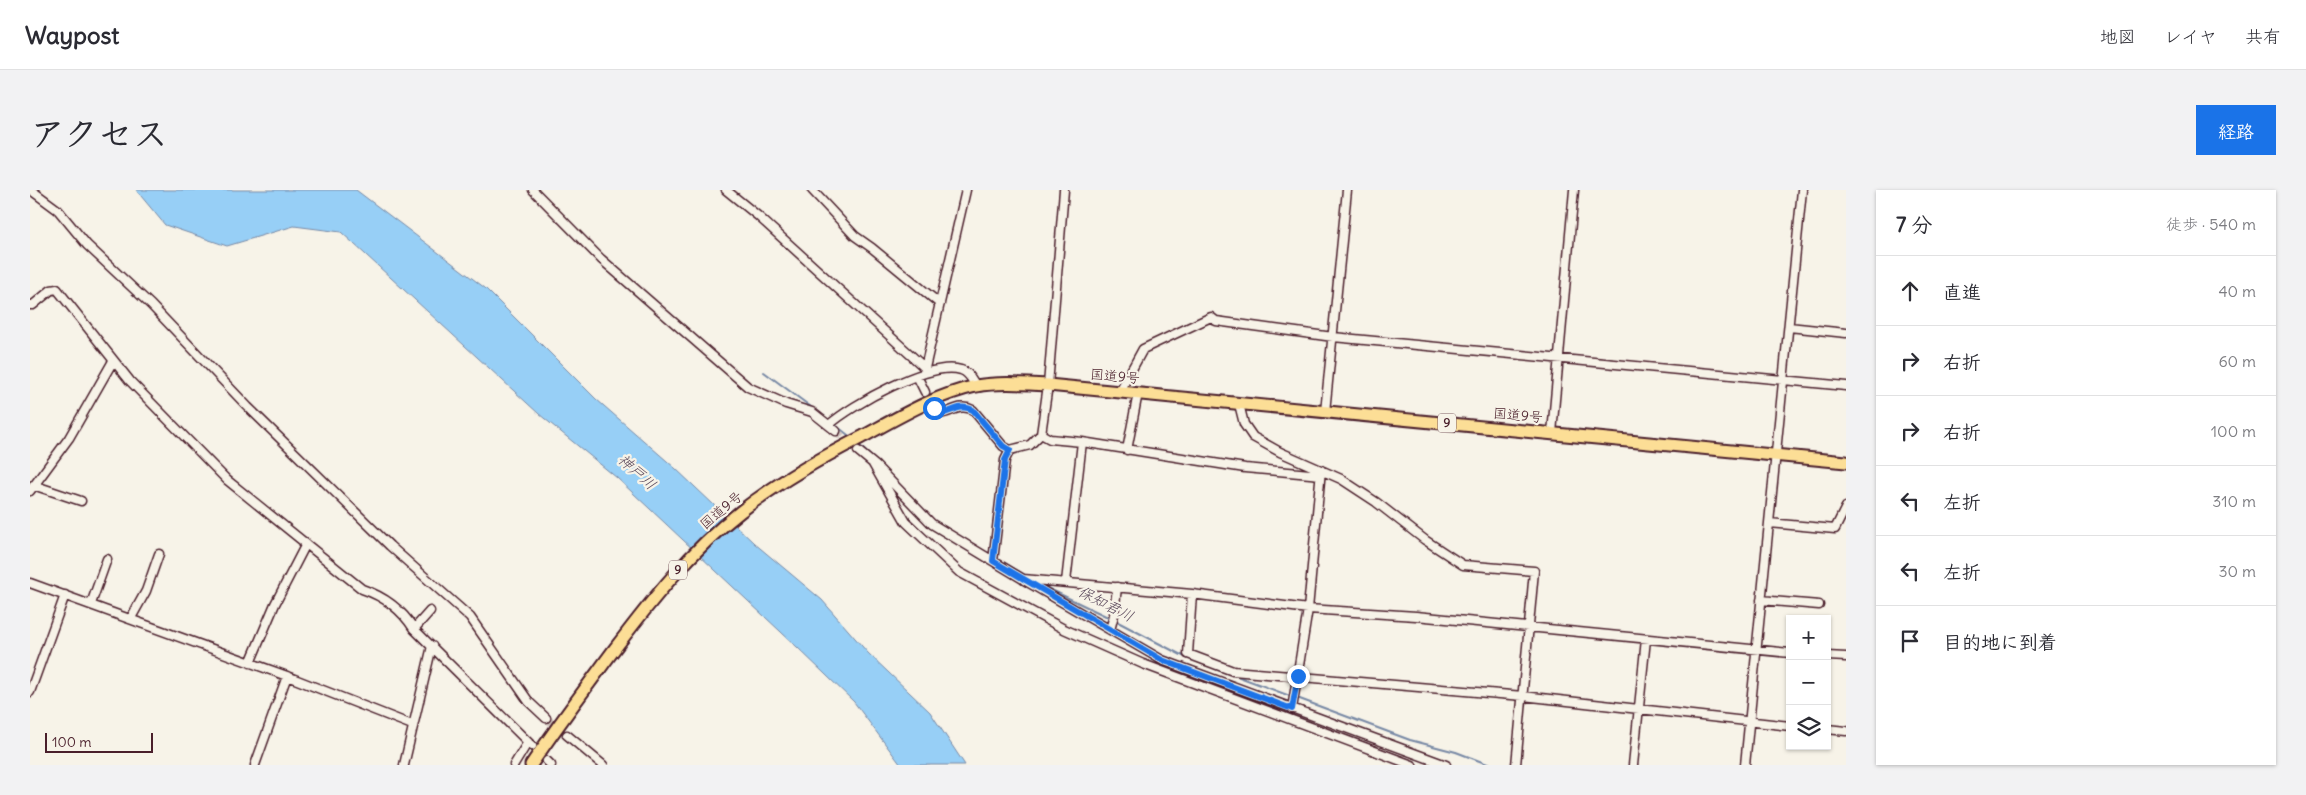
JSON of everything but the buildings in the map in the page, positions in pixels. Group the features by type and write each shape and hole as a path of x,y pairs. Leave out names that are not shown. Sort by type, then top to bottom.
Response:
{"highway":[{"name":"国道9号","path":"531,765 579,696 650,602 685,562 738,513 802,468 909,412 944,396 976,386 999,384 1048,385 1120,391 1846,462"}],"street":[{"path":"31,190 58,210 87,244 151,305 248,407 390,546 470,617 529,702 546,718"},
{"path":"533,190 601,259 748,387 786,404 812,412 836,431"},
{"path":"726,190 758,216 926,370"},
{"path":"812,190 855,236 940,304"},
{"path":"926,370 966,190"},
{"path":"934,408 940,414 960,406 968,407 973,410 1003,446 1010,450 1030,445 1041,434 1048,385 1064,190"},
{"path":"1325,412 1347,190"},
{"path":"1552,433 1574,190"},
{"path":"1744,765 1777,455 1802,190"},
{"path":"30,305 33,305 51,290 57,289 130,381 228,480 362,588 376,594 406,616 414,629 530,744 514,765"},
{"path":"1120,391 1143,348 1211,317 1216,321 1333,337 1846,386"},
{"path":"1789,327 1846,333"},
{"path":"81,501 32,488 69,438 113,361"},
{"path":"828,425 842,413 871,396 917,376 926,370 956,368 963,370 969,374 976,386"},
{"path":"917,376 926,392"},
{"path":"1127,450 1138,393"},
{"path":"1239,404 1244,424 1253,437 1321,472 1341,479 1376,502 1424,540 1463,565 1534,571 1516,765"},
{"path":"1041,434 1050,439 1082,442 1244,468 1321,472"},
{"path":"1066,582 1082,442"},
{"path":"993,561 1005,460 1010,450"},
{"path":"858,451 874,464 932,524 1022,579 1162,660 1443,764"},
{"path":"874,464 906,522 959,572 1064,629 1143,664 1412,765"},
{"path":"1292,709 1308,609 1321,472"},
{"path":"1769,523 1835,529 1846,507"},
{"path":"250,663 275,604 306,544"},
{"path":"131,618 146,592 159,554"},
{"path":"91,604 107,559"},
{"path":"1022,579 1192,594 1308,609 1529,627 1786,653"},
{"path":"30,583 288,676 412,725"},
{"path":"1110,630 1114,615 1117,587"},
{"path":"1192,594 1188,654 1233,671 1523,696 1786,726"},
{"path":"30,692 64,595"},
{"path":"1761,600 1819,606"},
{"path":"414,629 430,611"},
{"path":"1633,765 1646,639"},
{"path":"404,765 432,646"},
{"path":"1831,656 1846,657"},
{"path":"255,765 288,676"},
{"path":"1831,730 1846,731"},
{"path":"567,735 600,764"}],"water":[{"name":"神戸川","path":"136,190 356,190 485,288 596,399 675,468 754,543 822,600 868,653 930,712 965,765 901,765 854,702 797,647 617,478 539,414 341,232 294,226 227,246 165,225"}],"waterway":[{"name":"保知君川","path":"764,372 830,421"},
{"name":"保知君川","path":"834,424 852,438"},
{"name":"保知君川","path":"859,445 881,466"},
{"name":"保知君川","path":"996,558 1027,576"},
{"name":"保知君川","path":"1039,584 1112,619"},
{"name":"保知君川","path":"1116,621 1187,658"},
{"name":"保知君川","path":"1234,675 1290,696"},
{"name":"保知君川","path":"1297,698 1410,740 1456,752 1490,765"}],"tunnel":[{"path":"836,431 858,451"},
{"path":"546,718 567,735"}],"route":[{"path":"934,408 940,414 960,406 968,407 973,410 1003,446 1010,450 1005,460 993,561 1162,660 1292,709 1298,676"}]}
